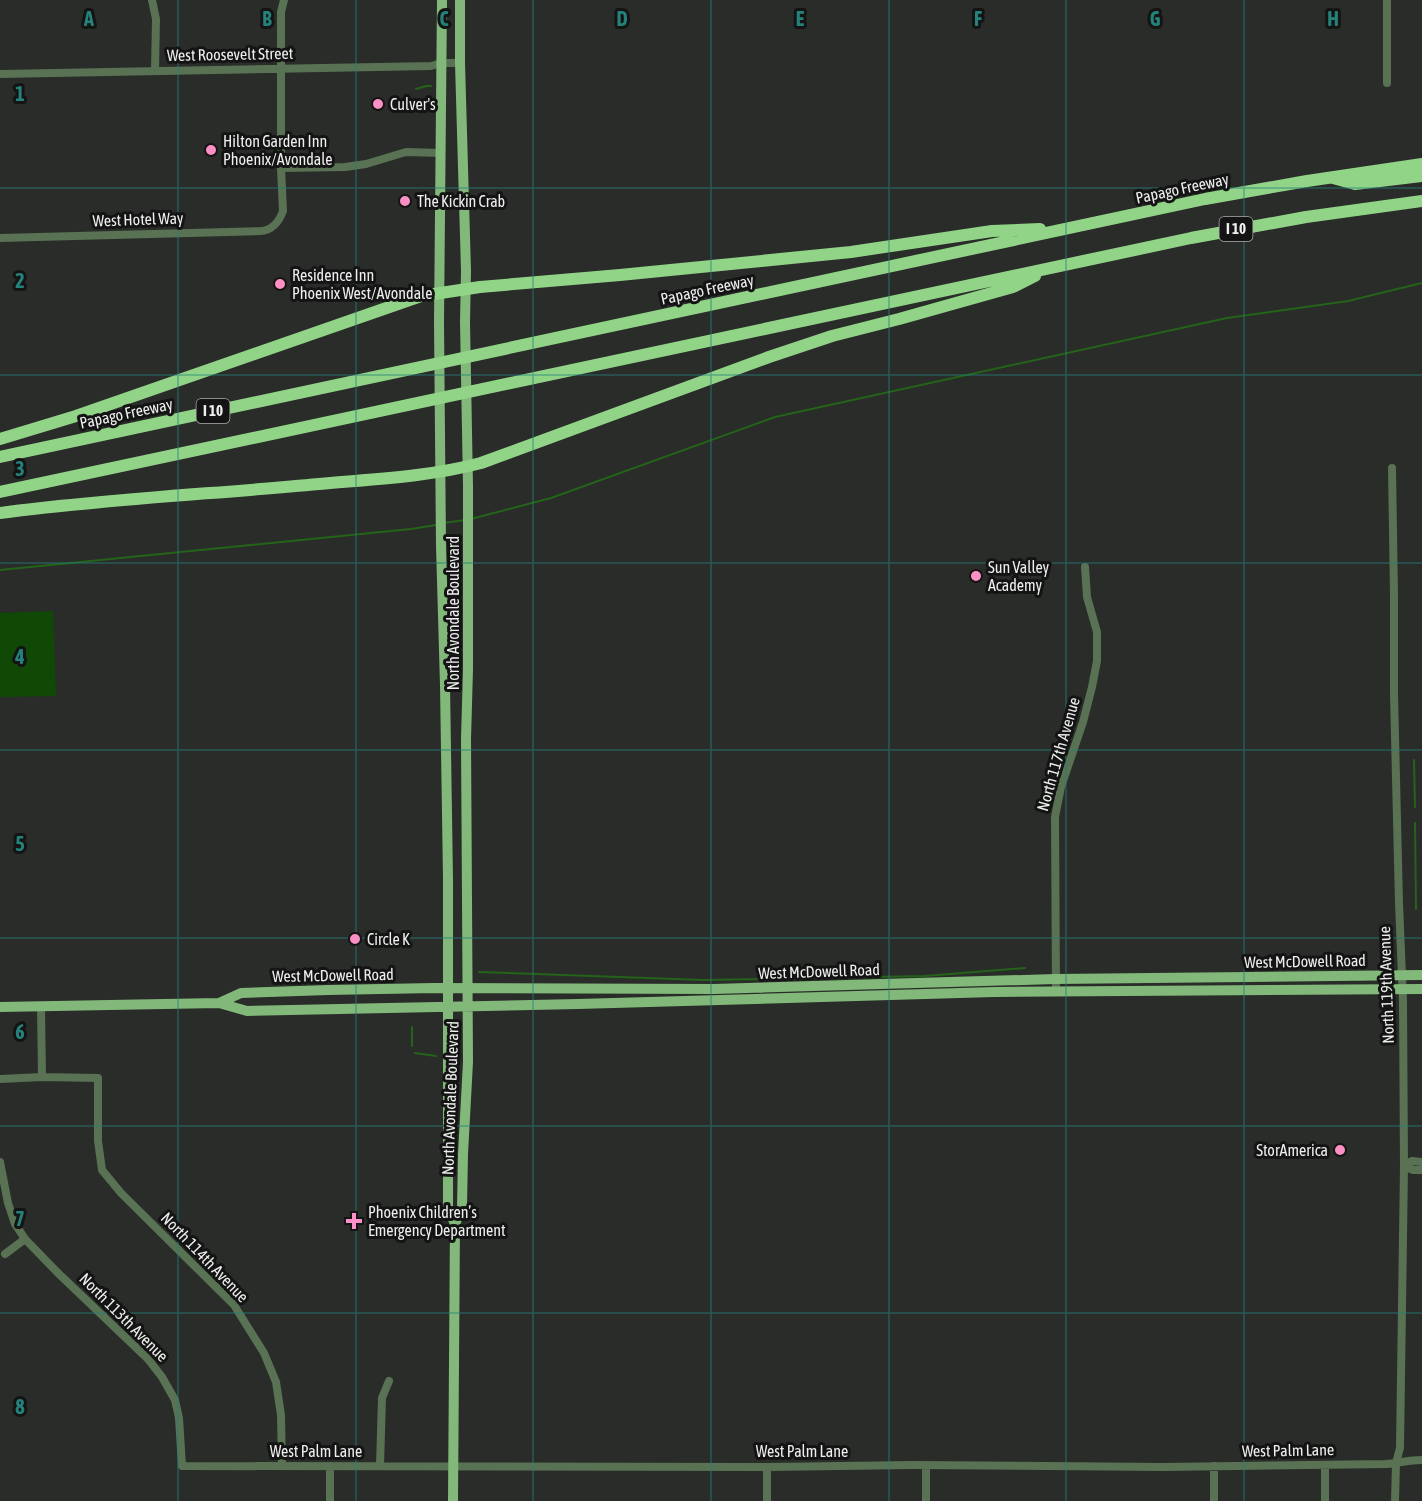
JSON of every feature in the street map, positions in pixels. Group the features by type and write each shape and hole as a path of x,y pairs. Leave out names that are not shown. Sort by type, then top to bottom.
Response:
{"highway":[{"name":"Papago Freeway","path":"0,457 1216,197 1329,177 1422,164"},
{"path":"1329,177 1355,184 1422,176"},
{"name":"I 10","path":"0,492 1180,240 1348,210 1422,201"},
{"path":"0,439 75,417 421,296 480,287 851,252 992,231 1077,226"},
{"path":"0,513 93,502 414,475 481,463 769,357 832,336 899,320 1013,287 1052,268"}],"main road":[{"name":"North Avondale Boulevard","path":"442,0 439,294 440,501 448,879 448,1207 455,1224"},
{"name":"North Avondale Boulevard","path":"453,1501 455,1224 462,1207 468,1062 468,495 460,0"},
{"path":"446,764 467,764"},
{"name":"West McDowell Road","path":"219,1004 241,993 448,988 725,988 1055,979 1422,975"},
{"name":"West McDowell Road","path":"0,1007 219,1004 247,1011 994,992 1422,989"}],"street":[{"path":"152,0 156,19 155,70"},
{"path":"284,0 281,12 281,168 345,167 366,164 406,152 441,153"},
{"path":"1387,0 1387,83"},
{"name":"West Roosevelt Street","path":"0,74 431,66 442,63 460,63"},
{"name":"West Hotel Way","path":"0,238 269,230 283,211 281,168"},
{"name":"North 119th Avenue","path":"1392,468 1394,694 1403,988 1404,1166 1400,1448 1396,1463 1395,1501"},
{"name":"North 117th Avenue","path":"1056,992 1055,817 1061,787 1086,713 1097,661 1096,632 1087,597 1085,567"},
{"path":"0,1079 42,1077 41,1006"},
{"name":"North 114th Avenue","path":"42,1077 98,1078 98,1141 102,1170 121,1193 234,1305 264,1353 276,1382 281,1415 282,1466"},
{"path":"1404,1166 1412,1161 1422,1162"},
{"name":"North 113th Avenue","path":"0,1162 8,1203 15,1224 25,1239 148,1359 162,1377 175,1400 179,1418 182,1466"},
{"path":"1404,1166 1413,1170 1422,1170"},
{"path":"5,1254 25,1239"},
{"path":"381,1466 382,1398 389,1382"},
{"name":"West Palm Lane","path":"182,1466 1214,1466 1396,1463 1422,1460"},
{"path":"1325,1465 1325,1501"},
{"path":"330,1466 330,1501"},
{"path":"926,1466 926,1501"},
{"path":"1214,1466 1214,1501"},
{"path":"767,1467 767,1501"}],"green space":[{"path":"53,611 56,696 0,697 0,613"}],"waterway":[{"path":"416,89 431,86"},
{"path":"471,519 551,498 775,417 1227,318 1348,301 1422,283"},
{"path":"444,523 465,520"},
{"path":"0,570 436,525"},
{"path":"1414,760 1415,807"},
{"path":"1415,823 1416,909"},
{"path":"479,972 703,980 925,976 1025,968"},
{"path":"412,1027 412,1046"},
{"path":"415,1053 436,1056"}],"place":[{"name":"Culver's","path":"378,104"},
{"name":"Hilton Garden Inn Phoenix/Avondale","path":"211,150"},
{"name":"The Kickin Crab","path":"405,201"},
{"name":"Residence Inn Phoenix West/Avondale","path":"280,284"},
{"name":"Sun Valley Academy","path":"976,576"},
{"name":"Circle K","path":"355,939"},
{"name":"StorAmerica","path":"1340,1150"},
{"name":"Phoenix Children’s Emergency Department","path":"354,1221"}]}
